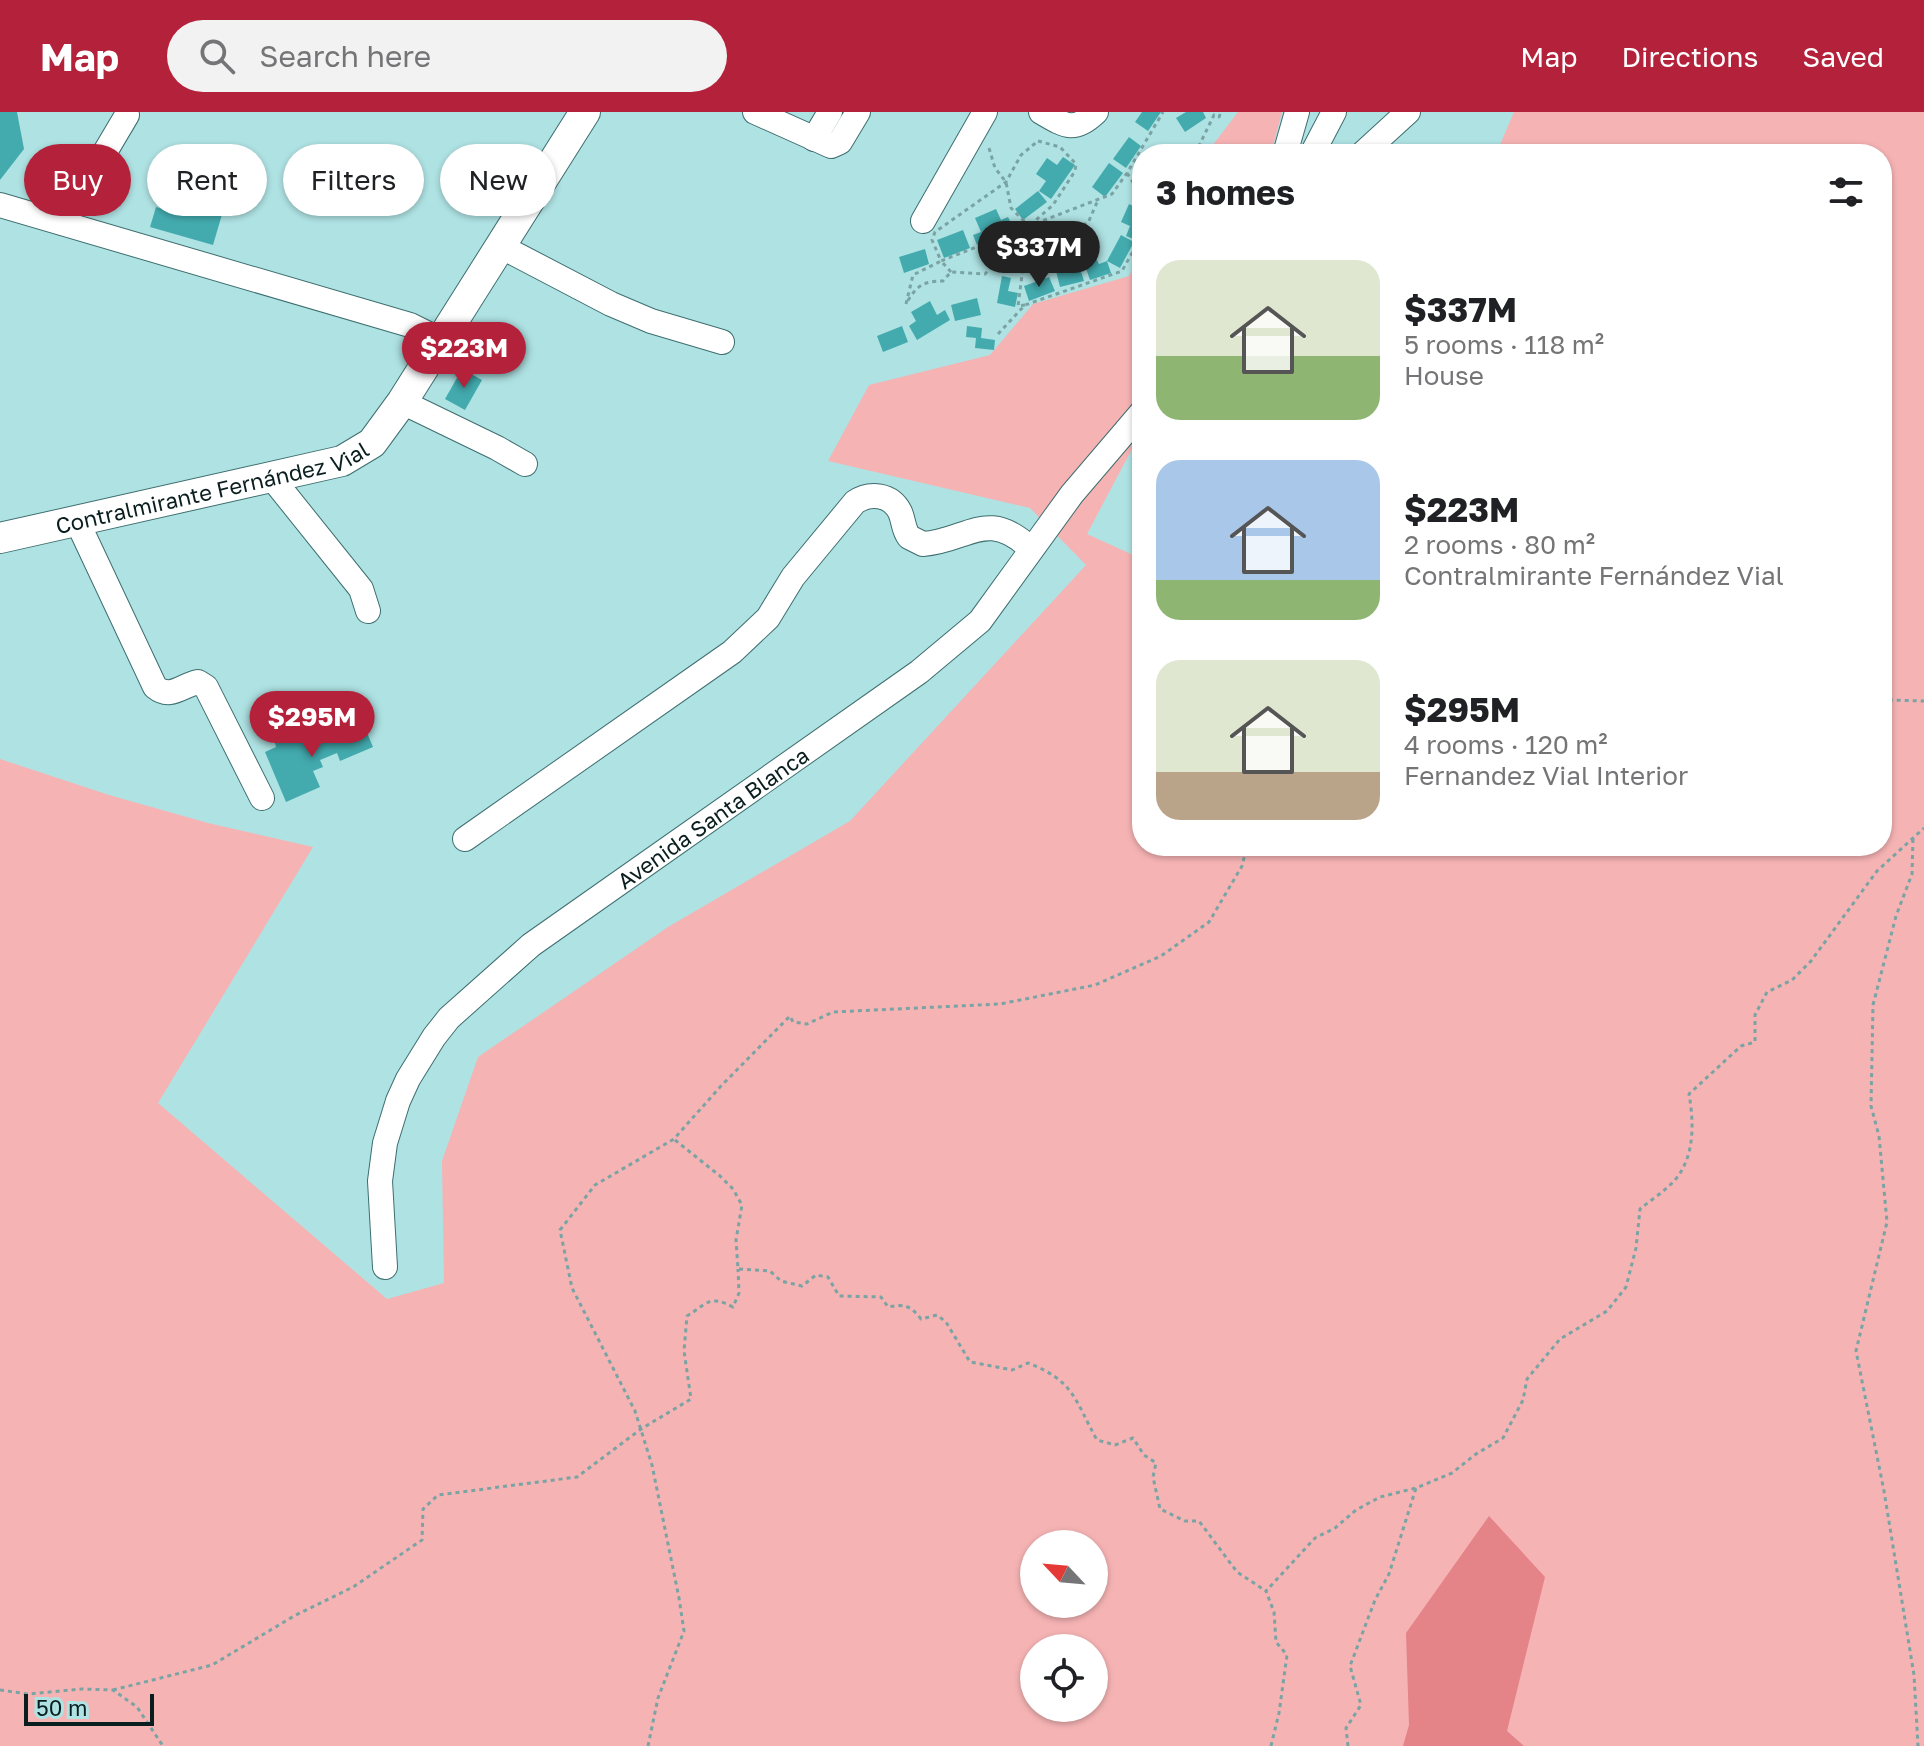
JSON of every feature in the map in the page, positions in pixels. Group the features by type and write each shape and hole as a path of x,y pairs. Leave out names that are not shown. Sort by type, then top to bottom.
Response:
{"main road":[{"name":"Contralmirante Fernández Vial","path":"0,538 272,478 342,461 361,452 381,433 402,402 585,112"}],"street":[{"path":"755,112 831,146 840,142 858,112"},
{"path":"814,139 830,112"},
{"path":"923,221 985,112"},
{"path":"1041,112 1061,124 1074,126 1087,121 1096,112"},
{"path":"1288,144 1297,112"},
{"path":"1317,144 1334,112"},
{"path":"1373,144 1408,112"},
{"path":"63,223 127,115"},
{"path":"0,205 410,325 440,340"},
{"path":"500,246 611,304 651,321 722,342"},
{"path":"402,402 525,464"},
{"name":"Avenida Santa Blanca","path":"385,1267 380,1181 385,1143 408,1079 449,1018 531,945 919,672 980,621 1072,494 1132,424"},
{"path":"272,478 361,589 368,611"},
{"path":"465,839 732,652 768,618 793,577 861,498 875,495 889,500 899,510 909,537 923,544 982,527 1014,535 1031,549"},
{"path":"77,521 155,687 161,692 173,693 198,682 206,687 262,798"}],"path":[{"path":"1144,144 1163,112"},
{"path":"1200,144 1214,113 1219,117 1221,112"},
{"path":"1098,200 1088,223 1047,238 1025,252 1010,255 985,274 951,272 941,261 932,240 935,232 1006,182 1021,155 1038,141 1060,147 1076,164 1075,171 1053,205 1029,226 1023,247 1025,252 1018,306 1122,271 1132,253"},
{"path":"989,148 995,168 1006,182 1011,208 1029,226"},
{"path":"951,272 943,281 926,282 915,288 906,304 913,275 941,261 1112,194 1132,165"},
{"path":"1127,173 1132,181"},
{"path":"998,334 1025,305"},
{"path":"1892,700 1924,701"},
{"path":"1266,1591 1315,1538 1335,1528 1356,1510 1380,1497 1416,1488 1452,1473 1503,1438 1523,1400 1527,1379 1560,1339 1607,1311 1626,1287 1636,1248 1640,1209 1675,1180 1688,1158 1694,1122 1689,1094 1741,1046 1755,1042 1755,1015 1767,992 1792,980 1811,961 1877,871 1924,828"},
{"path":"1913,838 1912,874 1896,916 1873,1005 1871,1106 1879,1136 1887,1222 1856,1351 1884,1491 1909,1644 1918,1746"},
{"path":"648,1746 658,1698 684,1631 652,1465 641,1429 635,1411 572,1288 560,1230 595,1185 674,1139 790,1016 793,1022 807,1024 833,1012 1000,1004 1095,985 1161,956 1209,922 1242,866 1244,856"},
{"path":"0,1690 28,1694 82,1689 113,1690 212,1665 294,1616 353,1587 422,1540 423,1509 438,1495 577,1477 641,1429 691,1399 684,1351 687,1316 707,1301 720,1300 733,1307 739,1293 736,1240 742,1205 733,1189 720,1176 674,1139"},
{"path":"738,1269 770,1271 781,1281 802,1286 816,1275 828,1277 839,1296 881,1297 888,1307 911,1306 921,1319 937,1315 946,1322 970,1362 1012,1370 1028,1363 1060,1378 1082,1408 1097,1440 1115,1445 1133,1438 1144,1455 1156,1463 1153,1477 1160,1509 1185,1521 1199,1521 1237,1572 1266,1591 1274,1612 1276,1642 1287,1655 1271,1746"},
{"path":"1348,1746 1346,1728 1361,1705 1350,1666 1375,1600 1389,1574 1416,1488"},
{"path":"113,1690 137,1707 163,1746"}],"shaded area":[{"path":"1238,112 1282,112 1274,144 1214,144"},
{"path":"1514,112 1924,112 1924,1746 0,1746 0,759 208,823 313,847 158,1103 387,1299 444,1283 442,1161 478,1057 668,927 850,821 1086,565 1030,508 828,461 869,385 990,355 1033,304 1129,276 1132,270 1132,449 1087,534 1132,554 1132,856 1892,856 1892,144 1500,144"},
{"path":"1489,1516 1545,1577 1507,1731 1524,1746 1403,1746 1409,1725 1406,1633"}],"building":[{"path":"0,112 17,112 24,149 0,180"},
{"path":"1142,112 1161,112 1148,131 1135,122"},
{"path":"1186,112 1203,112 1206,118 1185,132 1176,118"},
{"path":"1129,137 1138,144 1132,144 1132,159 1126,168 1113,159"},
{"path":"1063,157 1075,165 1051,199 1039,191 1046,181 1036,174 1047,158 1057,165"},
{"path":"1109,163 1123,173 1105,197 1092,187"},
{"path":"1038,191 1047,202 1023,220 1015,209"},
{"path":"1129,204 1132,206 1132,238 1126,236 1130,226 1121,222"},
{"path":"996,209 1001,220 1008,217 1014,229 977,245 973,235 981,232 975,218"},
{"path":"153,216 222,216 213,245 150,227"},
{"path":"963,230 970,248 944,258 937,240"},
{"path":"1121,235 1132,241 1120,268 1107,261"},
{"path":"925,249 929,264 904,273 899,257"},
{"path":"1091,254 1099,264 1107,261 1111,273 1090,280 1082,257"},
{"path":"1079,265 1084,281 1060,287 1056,271"},
{"path":"1002,276 1011,278 1008,291 1018,293 1015,307 997,303"},
{"path":"1049,277 1055,291 1029,301 1024,286"},
{"path":"977,298 981,315 955,321 951,305"},
{"path":"930,301 937,315 945,310 950,320 917,340 909,326 916,321 911,312"},
{"path":"902,326 908,342 883,352 877,336"},
{"path":"967,326 982,328 981,338 995,340 994,350 975,348 976,338 966,337"},
{"path":"462,369 482,380 465,410 445,399"},
{"path":"363,723 373,747 340,761 337,753 320,760 323,767 313,771 320,787 286,802 265,752 276,747 275,743 298,734 300,740 309,736 313,744"}]}
